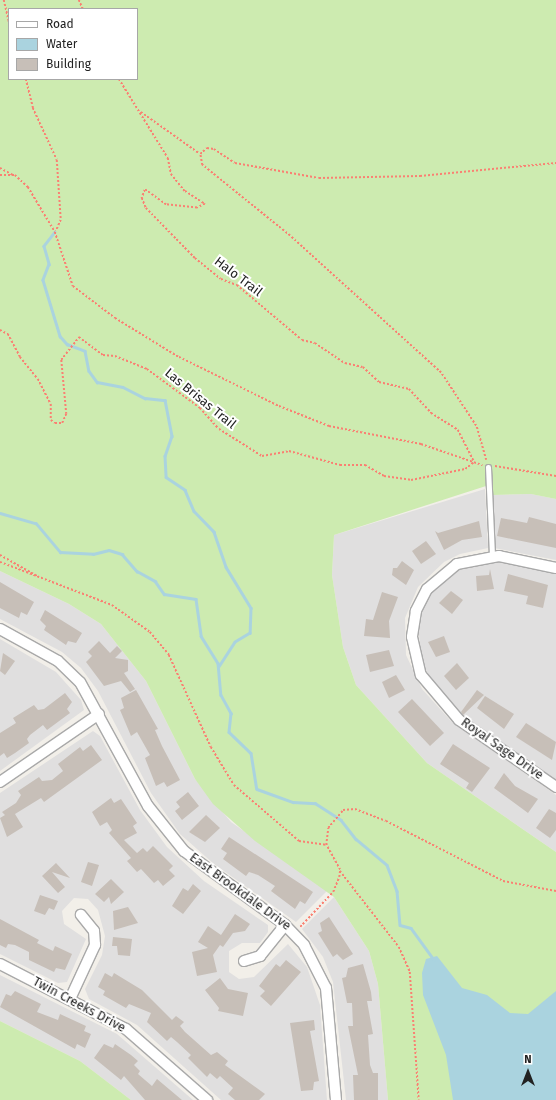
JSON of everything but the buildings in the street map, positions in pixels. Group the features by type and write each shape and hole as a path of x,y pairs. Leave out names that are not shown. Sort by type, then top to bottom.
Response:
{"street":[{"path":"492,556 556,568"},
{"name":"Royal Sage Drive","path":"492,556 471,559 446,571 420,602 413,623 413,650 429,688 471,730 556,787"},
{"name":"East Brookdale Drive","path":"0,629 67,669 90,695 148,806 170,836 207,871 295,933 313,958 326,988 336,1100"},
{"path":"0,782 99,714"},
{"path":"70,999 95,945 94,931 81,915"},
{"path":"244,961 260,956 285,925"},
{"name":"Twin Creeks Drive","path":"0,964 126,1029 207,1100"}],"lane":[{"path":"488,467 492,556"}],"path":[{"path":"4,0 8,18"},
{"path":"26,80 33,108 57,160 61,220 55,232"},
{"name":"Halo Trail","path":"120,80 141,112 146,126 168,158 171,174 185,191 205,204 197,208 166,205 145,190 142,198 146,208 195,258 237,285 302,340 315,343 345,363 363,367 379,382 409,389 431,413 458,430 474,462"},
{"path":"141,112 200,154"},
{"path":"556,163 420,176 319,178 235,163 214,149 207,148 200,154 200,161 207,170 290,236 441,373 476,426 488,467 556,476"},
{"path":"0,168 15,175 28,187 55,232 73,286 115,318 196,367 330,426 421,444 474,462"},
{"path":"0,175 15,175"},
{"name":"Las Brisas Trail","path":"0,330 8,334 20,357 38,379 55,423 62,423 66,414 61,360 79,337 103,355 140,365 200,408 219,429 262,456 289,451 340,465 365,465 384,476 411,480 465,469 474,462"},
{"path":"0,555 41,578"},
{"path":"0,562 112,605 150,632 169,655 212,747 234,785 299,841 326,846"},
{"path":"419,1100 410,972 399,947 340,870 326,846 328,828 334,818 343,810 356,808 502,881 556,891"},
{"path":"295,933 333,892 340,870"}],"shaded area":[{"path":"485,489 488,548 460,554 444,562 418,587 405,618 406,655 422,689 451,721 556,795 556,852 427,763 356,685 343,647 332,575 334,535"},
{"path":"531,494 556,499 556,560 494,548 493,495"},
{"path":"498,561 556,574 556,780 471,723 440,691 421,663 418,619 432,590 459,569 477,563"},
{"path":"0,571 69,604 101,624 146,681 195,779 231,822 328,890 296,922 214,864 180,834 151,793 98,691 81,668 62,652 0,619"},
{"path":"0,639 56,672 81,700 84,710 0,771"},
{"path":"93,731 100,736 140,810 167,847 204,881 268,925 268,932 260,943 242,943 229,951 229,972 239,979 254,977 288,944 307,967 320,1005 327,1100 221,1100 137,1025 89,999 85,989 102,955 105,936 98,910 88,899 74,898 62,911 64,924 86,939 67,982 58,983 0,954 0,793"},
{"path":"334,897 369,951 378,984 388,1100 346,1100 333,982 323,957 302,929"},
{"path":"0,975 117,1034 193,1100 131,1100 80,1061 0,1021"}],"green space":[{"path":"0,0 556,0 556,499 531,494 493,495 486,486 334,535 332,575 343,647 356,685 427,763 556,852 556,1100 388,1100 378,984 369,951 334,897 255,841 213,804 195,779 146,681 101,624 69,604 0,571"},
{"path":"0,1021 80,1061 131,1100 0,1100"}],"water":[{"path":"437,956 462,988 487,995 510,1013 528,1014 556,991 556,1100 453,1100 446,1055 423,995 422,973 426,959"}],"waterway":[{"path":"55,232 44,246 49,264 43,280 60,336 67,344 85,351 89,371 97,382 123,387 145,398 165,400 172,436 165,456 166,477 185,490 194,511 214,532 226,567 251,608 250,633 235,642 219,667"},
{"path":"0,513 36,523 60,552 93,554 109,550 122,554 137,571 155,581 164,594 196,599 201,636 218,663 221,695 231,713 229,732 251,753 257,789 293,802 315,803 341,820 356,839 387,865 397,891 400,925 411,928 434,960"}]}
